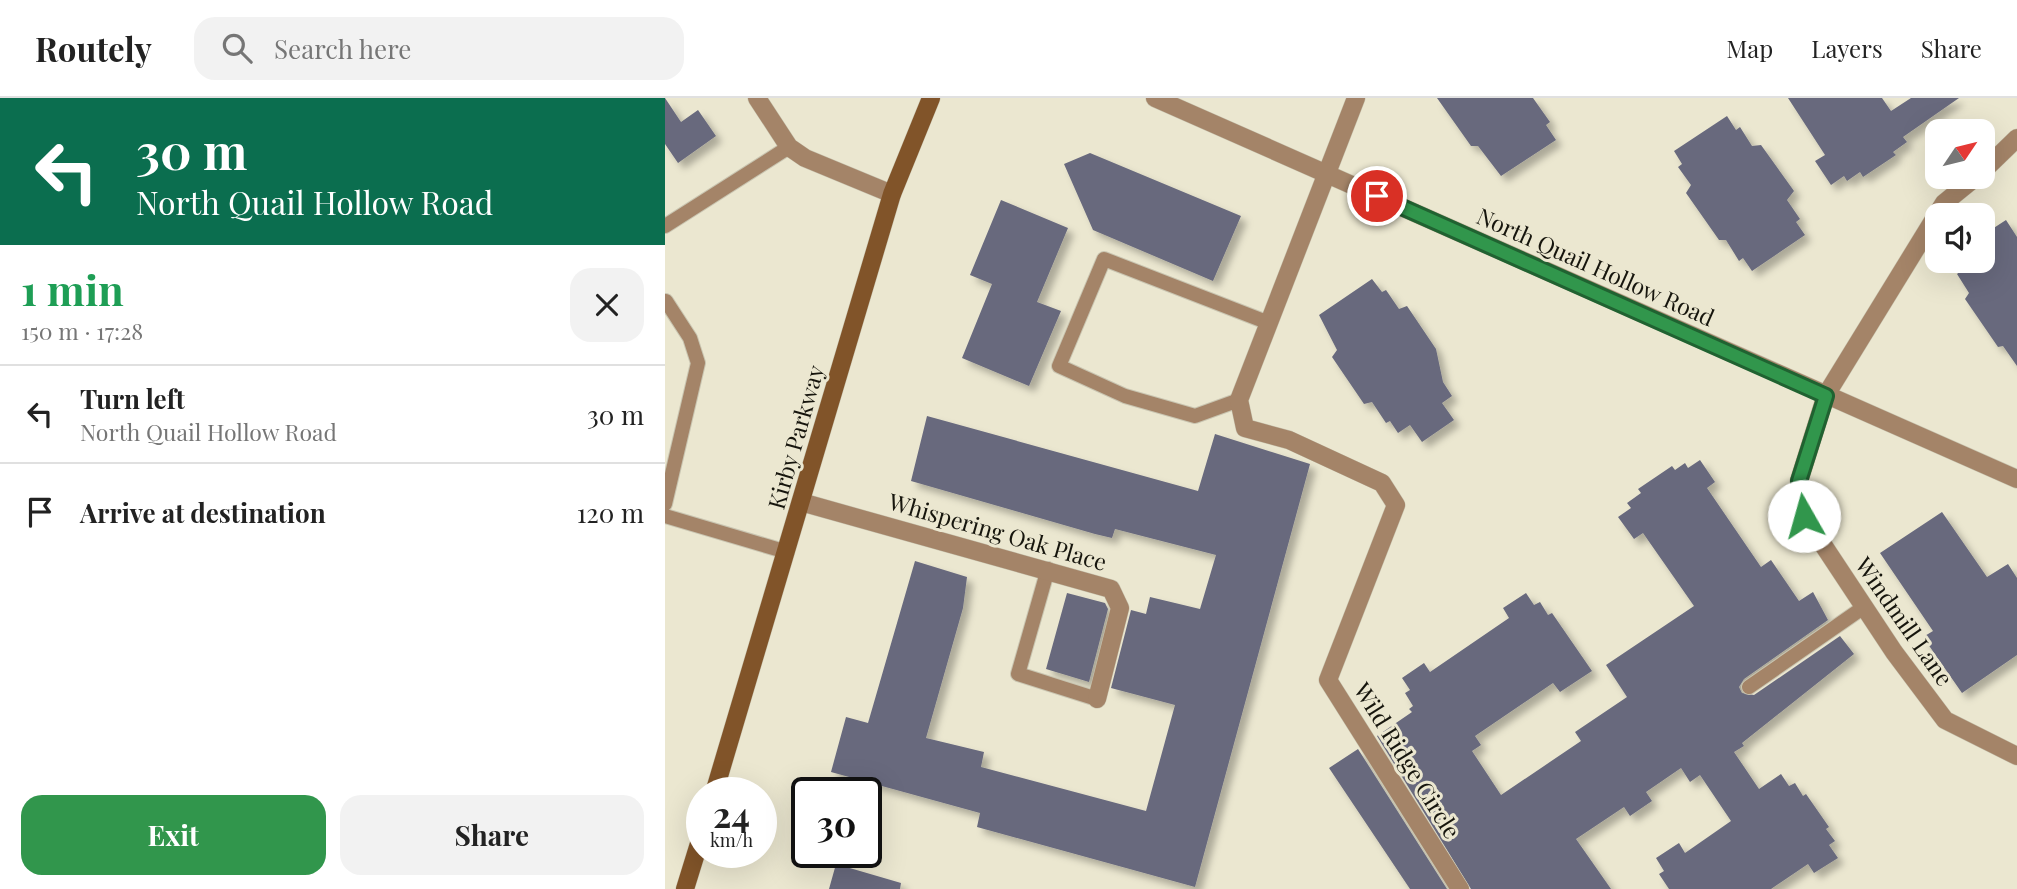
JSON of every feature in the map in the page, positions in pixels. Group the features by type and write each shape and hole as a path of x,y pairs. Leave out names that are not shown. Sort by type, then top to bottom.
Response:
{"main road":[{"name":"Kirby Parkway","path":"719,777 892,194 931,98"},
{"path":"685,889 691,868"}],"street":[{"path":"757,98 789,147 805,158 892,194"},
{"name":"North Quail Hollow Road","path":"1155,98 1325,183 2017,480"},
{"path":"1239,400 1356,98"},
{"path":"1995,159 2017,138"},
{"name":"Windmill Lane","path":"1961,189 1944,203 1826,396 1799,481 1804,516 1864,607 1945,720 2017,756"},
{"name":"Wild Ridge Circle","path":"1239,400 1245,428 1289,440 1383,483 1396,505 1328,680 1460,889"},
{"name":"Whispering Oak Place","path":"801,502 1048,569 1111,589 1120,608 1097,699"}],"lane":[{"path":"665,226 789,147"},
{"path":"1239,400 1195,416 1125,396 1059,366 1104,259 1269,323"},
{"path":"665,504 698,363 690,338 666,301"},
{"path":"665,516 787,552"},
{"path":"1048,569 1018,674 1097,699"},
{"path":"1749,687 1864,607"}],"building":[{"path":"665,98 681,122 698,110 716,136 678,163 665,144"},
{"path":"1437,98 1533,98 1550,122 1546,125 1556,140 1501,176 1478,146 1471,146"},
{"path":"1788,98 1882,98 1891,111 1911,98 1959,98 1925,119 1903,137 1907,142 1893,152 1896,155 1863,177 1860,172 1847,181 1844,176 1831,185 1815,161 1825,155"},
{"path":"1727,116 1736,130 1740,127 1752,146 1761,145 1794,191 1787,200 1800,219 1796,222 1805,235 1752,271 1743,258 1739,261 1726,240 1719,240 1686,193 1691,185 1678,167 1682,164 1674,151"},
{"path":"1090,153 1241,216 1213,281 1093,230 1064,164"},
{"path":"1001,200 1068,228 1037,302 1061,311 1029,386 962,358 992,284 970,275"},
{"path":"2006,220 2017,237 2017,366 2003,346 1998,347 1965,299 1969,293 1957,274 1995,273 1995,227"},
{"path":"1372,279 1382,292 1386,290 1399,309 1407,306 1436,349 1443,382 1452,396 1442,403 1454,420 1422,442 1410,425 1398,433 1390,421 1386,423 1372,402 1364,404 1332,357 1337,350 1319,315"},
{"path":"927,416 1198,491 1215,434 1310,464 1195,887 977,827 980,813 882,786 882,777 849,777 831,772 846,717 868,723 915,561 967,577 963,608 926,738 984,752 981,767 1146,811 1175,705 1111,688 1131,610 1146,614 1150,597 1200,609 1216,555 1115,529 1112,538 1095,534 911,481"},
{"path":"1700,460 1715,482 1707,488 1761,567 1771,560 1799,601 1813,592 1828,620 1744,679 1739,687 1742,693 1754,695 1840,636 1854,654 1734,752 1759,789 1781,774 1789,786 1795,783 1803,796 1806,794 1829,827 1826,829 1835,841 1829,845 1838,858 1814,873 1808,864 1771,889 1669,889 1659,874 1664,871 1656,858 1679,843 1685,853 1731,821 1700,775 1690,782 1681,768 1646,792 1652,801 1630,816 1624,807 1576,839 1611,889 1471,889 1377,736 1412,712 1409,709 1413,706 1405,693 1410,690 1402,678 1424,663 1430,672 1509,618 1503,608 1526,593 1534,605 1540,602 1548,615 1552,613 1592,671 1560,692 1553,683 1475,736 1481,745 1472,751 1501,795 1581,741 1575,732 1627,697 1606,665 1694,606 1643,533 1634,539 1618,517 1631,508 1627,503 1641,493 1638,489 1672,466 1675,470 1685,463 1688,468"},
{"path":"1942,512 1987,577 2008,564 2017,578 2017,655 1962,693 1923,637 1933,631 1880,553"},
{"path":"1067,593 1105,603 1108,609 1089,682 1046,669"},
{"path":"1358,749 1447,889 1410,889 1329,768"},
{"path":"835,868 850,868 901,883 900,889 829,889"}],"route":[{"path":"1377,196 1826,396 1799,481 1804,516"}]}
